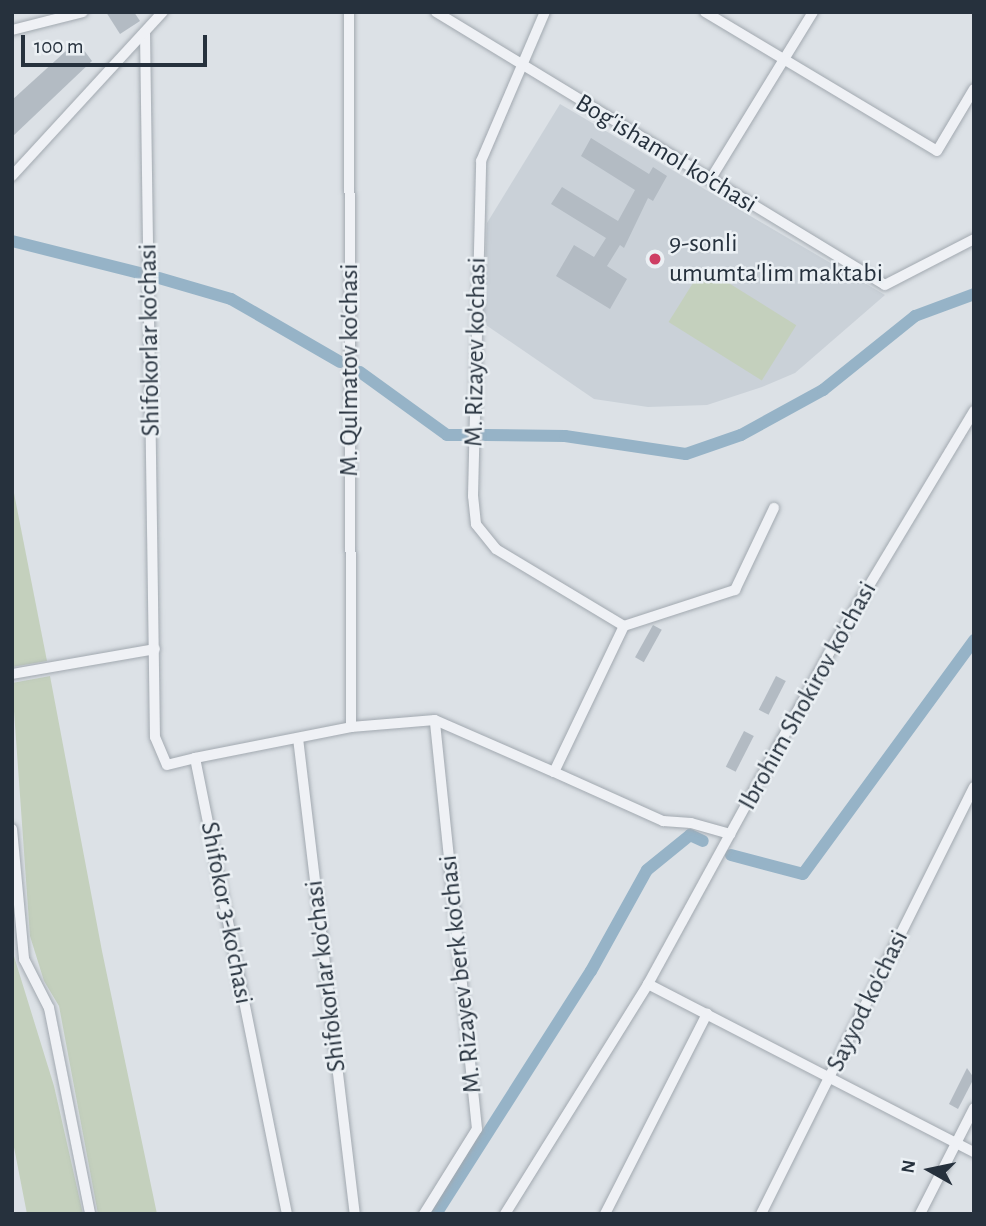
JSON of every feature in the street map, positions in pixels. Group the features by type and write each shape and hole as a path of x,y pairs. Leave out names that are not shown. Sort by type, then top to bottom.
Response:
{"street":[{"path":"12,30 83,12"},
{"path":"12,176 163,12"},
{"name":"M. Qulmatov ko'chasi","path":"349,12 352,727"},
{"name":"Bog'ishamol ko'chasi","path":"436,12 885,285 974,239"},
{"name":"M. Rizayev ko'chasi","path":"545,12 481,161 476,524 496,549 624,626"},
{"path":"705,12 786,57 937,151 974,89"},
{"path":"710,180 813,12"},
{"name":"Shifokorlar ko'chasi","path":"145,32 155,649"},
{"name":"Ibrohim Shokirov ko'chasi","path":"505,1214 648,984 834,644 974,411"},
{"path":"554,772 624,626 735,590 774,508"},
{"path":"12,674 155,649 155,737 167,765 352,727 435,720 663,821 691,823 730,834"},
{"name":"M. Rizayev berk ko'chasi","path":"424,1214 477,1129 435,720"},
{"name":"Shifokorlar ko'chasi","path":"298,738 355,1214"},
{"name":"Shifokor 3-ko'chasi","path":"195,758 287,1214"},
{"name":"Sayyod ko'chasi","path":"761,1214 974,787"},
{"path":"12,829 24,959 49,1008 90,1214"},
{"path":"648,984 974,1152"},
{"path":"605,1214 707,1014"},
{"path":"919,1214 974,1108"}],"shaded area":[{"name":"9-sonli umumta'lim maktabi","path":"560,104 885,295 795,373 762,387 707,405 648,407 594,399 483,323 487,223"}],"green space":[{"path":"703,267 796,325 762,380 669,322"},
{"path":"12,483 47,661 12,667"},
{"path":"50,676 102,951 157,1214 98,1214 59,1006 44,981 30,936 12,683"},
{"path":"12,932 13,953 54,1086 83,1214 27,1214 12,1137"}],"building":[{"path":"106,12 134,12 140,21 120,34"},
{"path":"77,41 92,61 12,137 12,100"},
{"path":"591,138 649,174 653,167 667,176 653,201 648,198 624,248 620,245 607,266 627,279 610,309 556,276 574,245 594,257 606,238 551,204 562,187 618,221 635,190 581,156"},
{"path":"653,625 662,630 644,662 635,657"},
{"path":"776,676 786,681 769,715 759,710"},
{"path":"744,731 754,736 736,772 726,767"},
{"path":"967,1068 974,1078 958,1109 949,1104"}],"waterway":[{"path":"12,241 143,274"},
{"path":"159,278 231,299 340,362"},
{"path":"485,435 565,436 686,454 741,435 823,390 915,316 974,294"},
{"path":"360,372 447,435 464,435"},
{"path":"731,855 803,874 974,640"},
{"path":"436,1214 591,971 647,870 690,835 703,841"}],"place":[{"name":"9-sonli umumta'lim maktabi","path":"655,259"}]}
